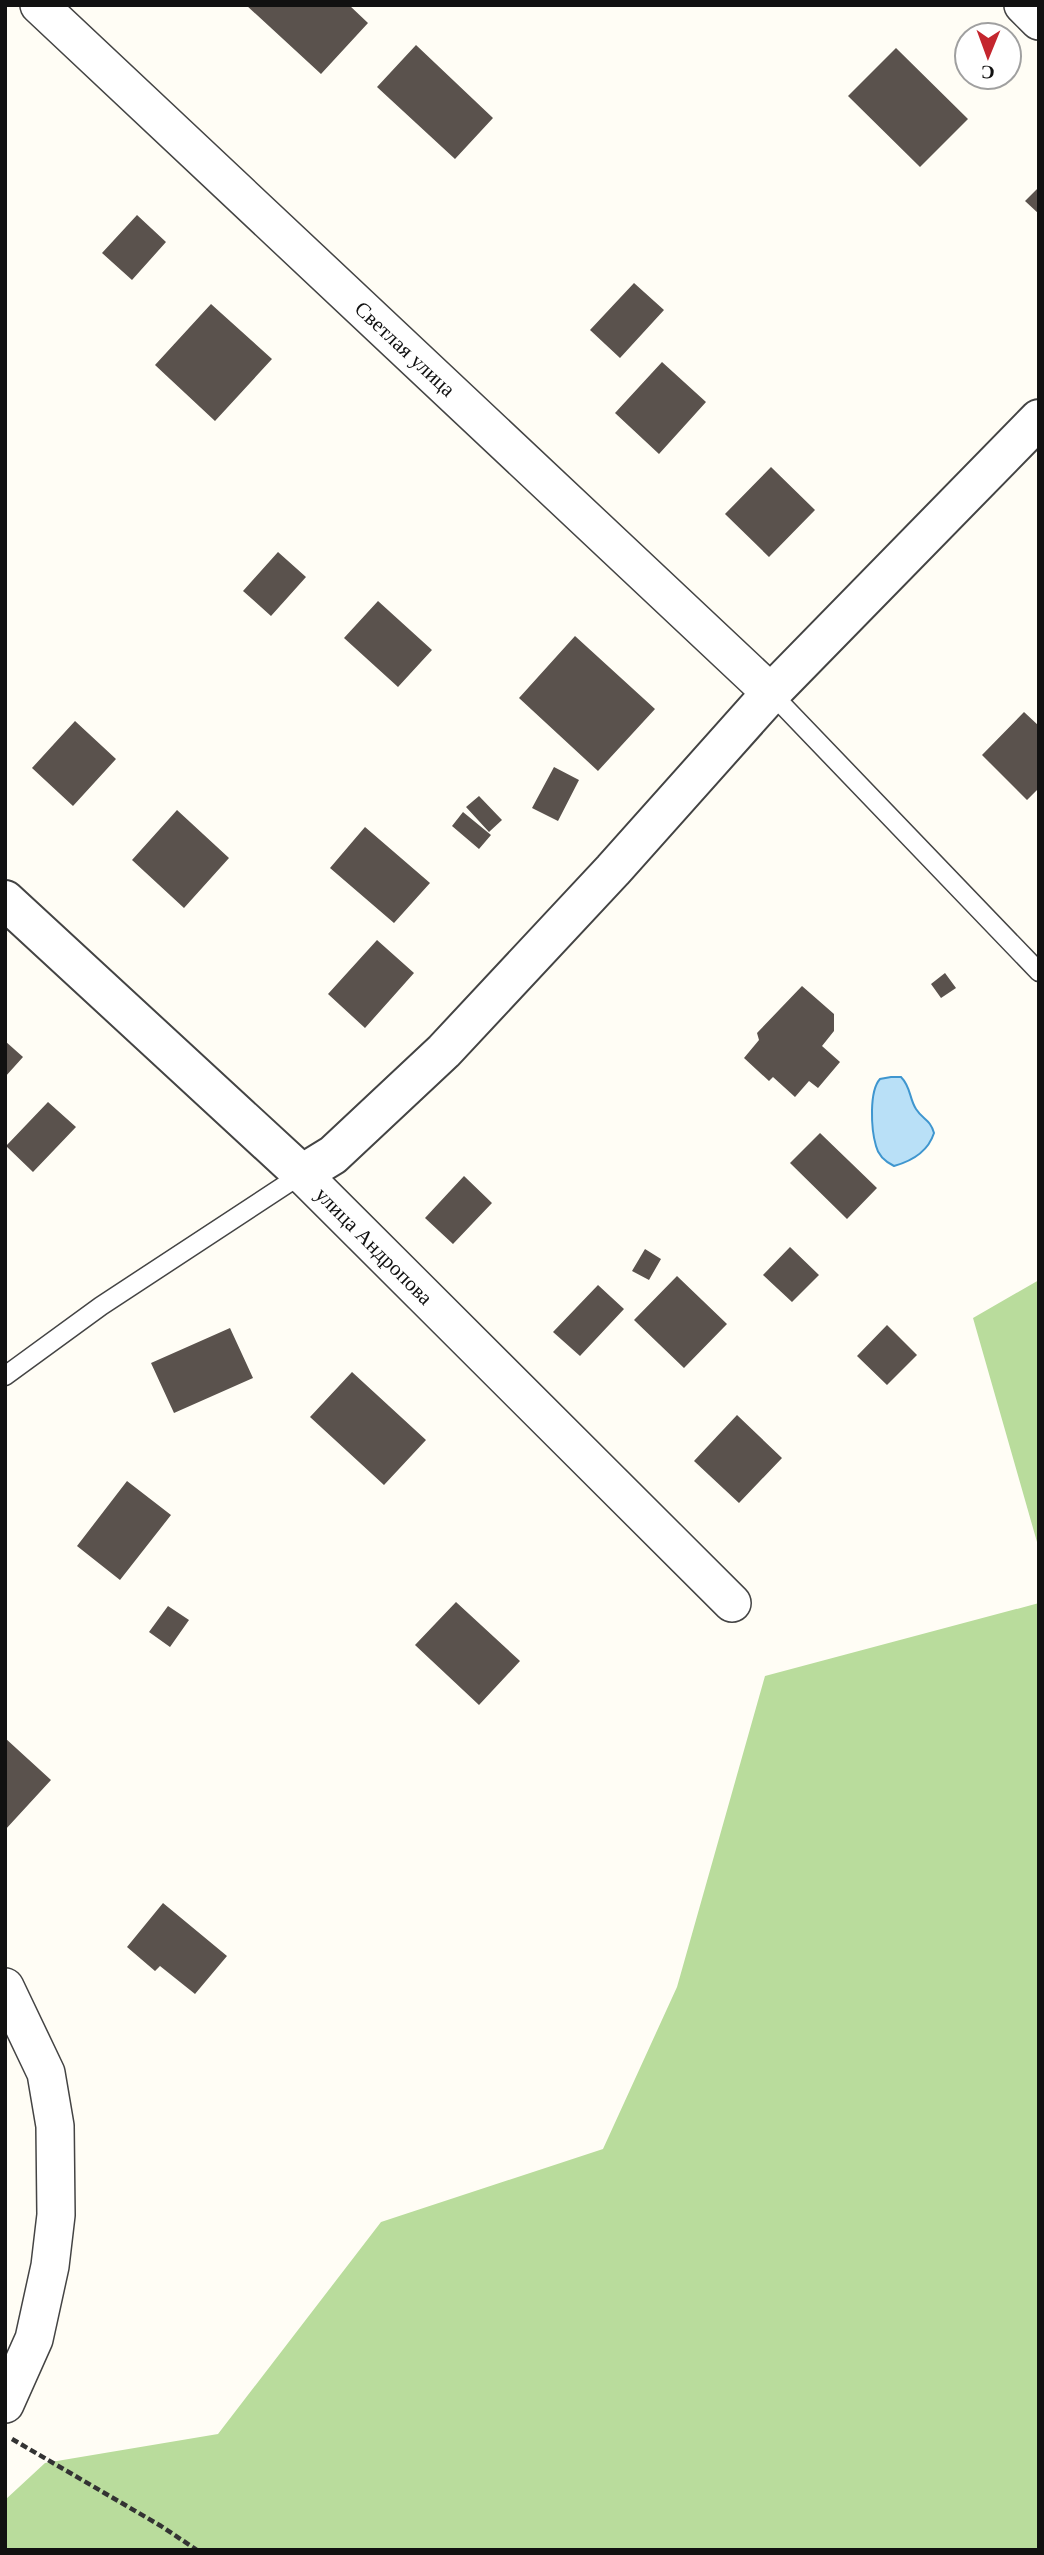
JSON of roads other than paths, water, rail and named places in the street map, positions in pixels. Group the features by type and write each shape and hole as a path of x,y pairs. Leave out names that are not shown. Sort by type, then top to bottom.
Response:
{"street":[{"name":"Светлая улица","path":"39,5 771,693"},
{"path":"1023,5 1039,21"},
{"path":"302,1174 333,1155 444,1051 613,870 771,693 1039,419"},
{"name":"улица Андропова","path":"5,901 302,1174 732,1603"},
{"path":"5,1987 46,2073 55,2126 56,2215 50,2266 34,2339 5,2404"}],"lane":[{"path":"771,693 1039,972"},
{"path":"5,1376 101,1306 302,1174"}],"water":[{"path":"901,1077 916,1109 934,1133 928,1145 918,1155 894,1166 883,1158 877,1149 872,1120 876,1085 880,1079"}]}
